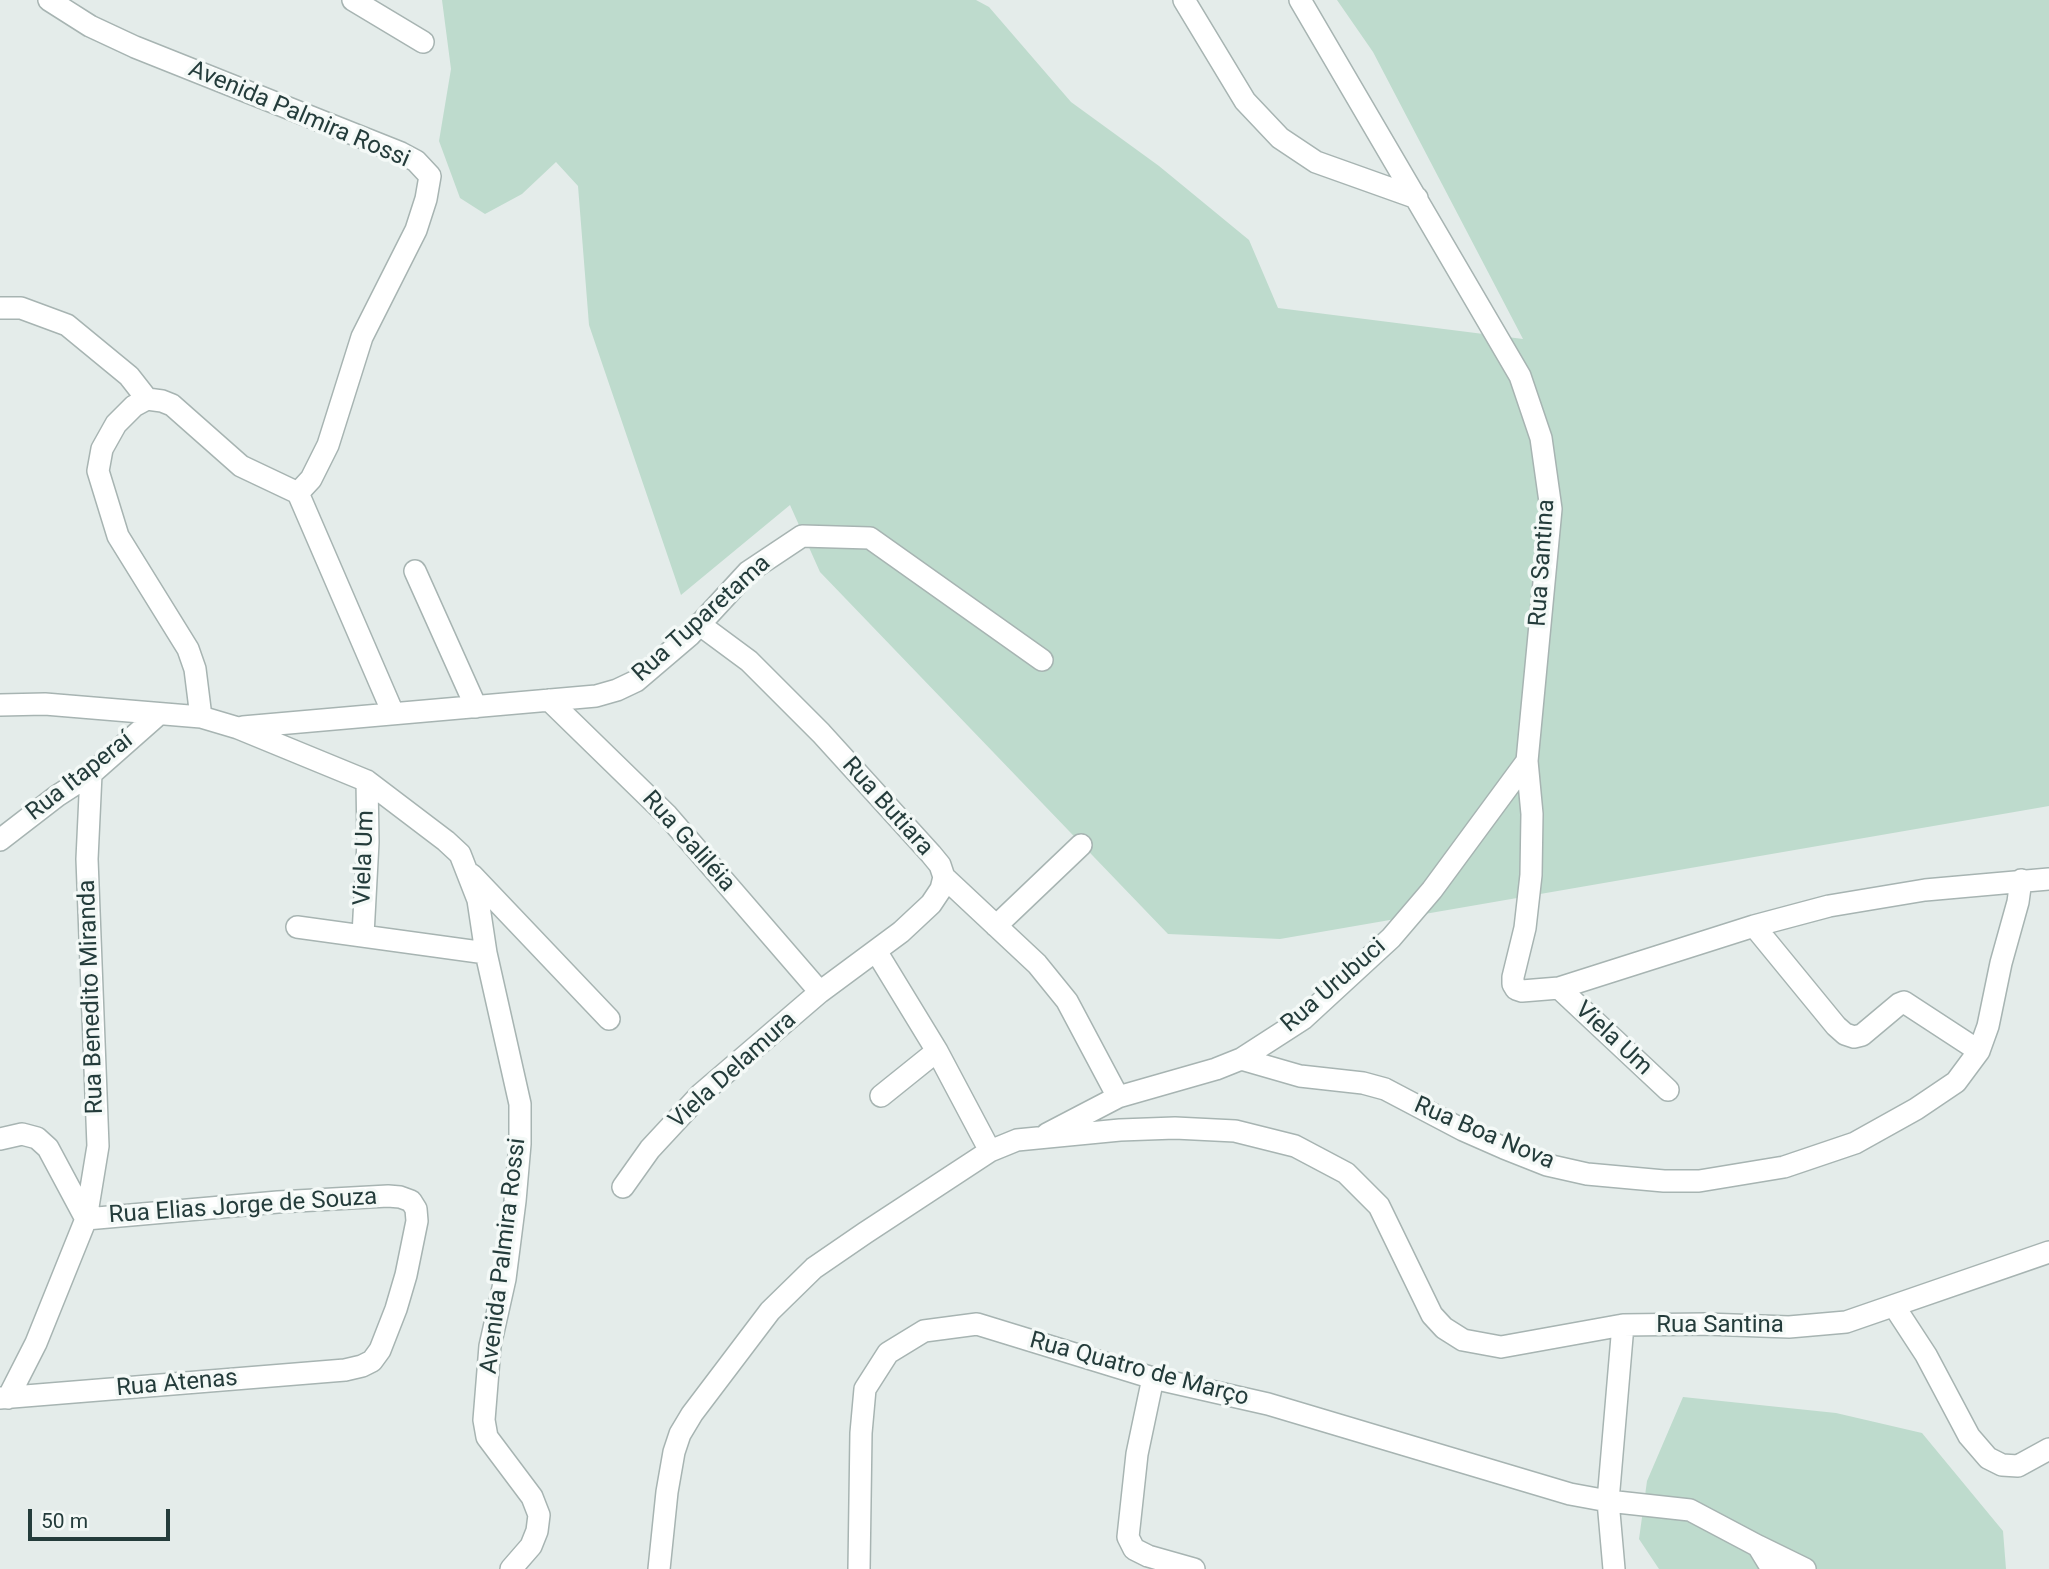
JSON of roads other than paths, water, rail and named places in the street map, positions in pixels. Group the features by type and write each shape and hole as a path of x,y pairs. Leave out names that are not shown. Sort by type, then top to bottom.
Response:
{"street":[{"name":"Avenida Palmira Rossi","path":"49,0 90,26 135,47 401,153 416,161 430,176 426,199 415,230 362,337 328,445 311,479 298,493"},
{"path":"353,0 423,42"},
{"path":"1184,0 1245,102 1280,138 1316,162 1417,198"},
{"name":"Rua Santina","path":"1300,0 1520,376 1542,438 1551,509 1527,761 1532,814 1531,875 1525,928 1513,984 1516,989 1522,991 1559,988"},
{"path":"0,308 21,308 67,325 129,376 147,399"},
{"path":"201,717 195,669 188,649 118,536 98,471 102,449 116,424 134,406 147,399 172,405 241,466 298,493 393,713"},
{"name":"Rua Tuparetama","path":"238,727 596,696 617,690 636,681 690,635 748,572 802,536 870,538 1042,660"},
{"path":"415,571 476,707"},
{"name":"Rua Butiara","path":"699,624 749,661 821,733 931,854 940,865 944,877 941,889 931,904 876,951 820,992"},
{"name":"Rua Galiléia","path":"549,700 667,815 820,992"},
{"name":"Avenida Palmira Rossi","path":"0,705 45,704 201,717 238,727 367,781 460,854 478,900 486,953 520,1104 520,1144 505,1279 490,1346 484,1420 487,1437 532,1497 539,1515 531,1546 511,1569"},
{"name":"Rua Itaperaí","path":"0,840 57,796 91,774 159,714"},
{"name":"Rua Urubuci","path":"1036,1139 1118,1097 1216,1069 1241,1059 1303,1018 1391,938 1432,890 1527,761"},
{"name":"Rua Benedito Miranda","path":"4,1398 36,1343 86,1219 98,1146 87,859 91,774"},
{"name":"Viela Um","path":"363,935 368,842 367,781"},
{"path":"996,926 1081,845"},
{"path":"468,871 609,1019"},
{"path":"944,877 1037,964 1067,1001 1118,1097"},
{"path":"1559,988 1754,926 1829,906 1925,890 2049,879"},
{"name":"Rua Boa Nova","path":"1241,1059 1300,1076 1363,1083 1385,1089 1463,1130 1547,1165 1587,1174 1687,1181 1725,1178 1784,1167 1855,1143 1956,1082 1979,1051 1996,994 2021,880"},
{"path":"1754,926 1845,1034 1854,1037 1862,1035 1905,1002 1979,1051"},
{"path":"297,927 486,953"},
{"path":"876,951 937,1051 990,1151"},
{"name":"Viela Um","path":"1559,988 1668,1090"},
{"name":"Viela Delamura","path":"623,1186 650,1149 701,1094 820,992"},
{"path":"881,1096 937,1051"},
{"path":"659,1569 667,1492 680,1434 692,1414 770,1311 814,1268 990,1151 1017,1140 1120,1130 1175,1128 1235,1131 1295,1146 1346,1173 1379,1206 1432,1315 1453,1335 1475,1343 1502,1346 1623,1325"},
{"path":"0,1139 22,1134 37,1138 48,1148 86,1219"},
{"name":"Rua Elias Jorge de Souza","path":"86,1219 278,1202 388,1196 411,1201 416,1209 416,1221 406,1275 380,1350 372,1361 345,1370"},
{"name":"Rua Santina","path":"1614,1569 1608,1501 1623,1325 1789,1327 1846,1322 2049,1252"},
{"path":"1894,1306 1926,1356 1969,1436 1988,1458 2001,1465 2018,1466 2049,1449"},
{"name":"Rua Quatro de Março","path":"859,1569 861,1433 865,1389 888,1353 924,1331 977,1324 1153,1378 1268,1404 1570,1494 1690,1510 1805,1569"},
{"name":"Rua Atenas","path":"4,1398 345,1370"},
{"path":"1153,1378 1137,1454 1128,1537 1134,1549 1148,1556 1194,1569"},
{"path":"1758,1546 1772,1569"}]}
